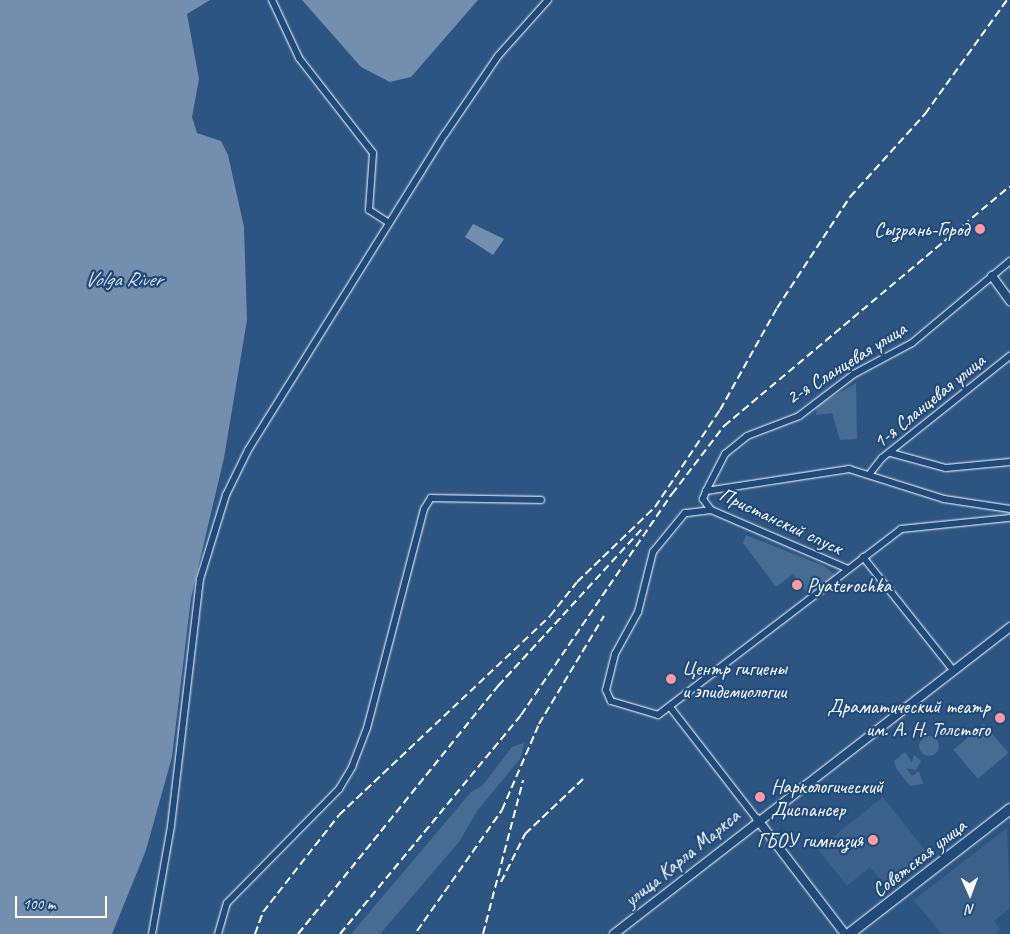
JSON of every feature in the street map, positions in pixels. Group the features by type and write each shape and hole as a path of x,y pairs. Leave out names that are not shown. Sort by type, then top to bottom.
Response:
{"main road":[{"name":"Советская улица","path":"849,934 1010,809"}],"street":[{"path":"272,0 299,58 373,153 369,210 390,223"},
{"path":"152,934 171,826 200,579 211,532 248,450 390,223 498,56 548,0"},
{"name":"2-я Сланцевая улица","path":"703,499 721,460 747,436 798,416 854,374 904,348 1010,261"},
{"path":"992,276 1010,300"},
{"name":"1-я Сланцевая улица","path":"871,472 891,453 1010,356"},
{"path":"891,453 946,468 1010,462"},
{"path":"706,491 815,472 871,472 888,483 944,499 1010,509"},
{"path":"218,934 228,903 339,789 352,767 367,728 424,509 431,498 541,500"},
{"name":"Пристанский спуск","path":"703,499 711,510 848,569"},
{"path":"711,510 685,513 653,552 638,612 615,654 606,690 612,701 654,717 670,707 901,528 1010,518"},
{"path":"863,557 953,670"},
{"name":"улица Карла Маркса","path":"614,934 757,819 1010,627"},
{"path":"670,707 845,934"}],"shaded area":[{"path":"856,383 857,439 840,440 832,413 816,415 817,406"},
{"path":"746,535 824,566 835,575 809,595 793,574 776,587 743,543"},
{"path":"984,724 1008,753 978,779 953,750"},
{"path":"929,736 936,739 939,746 936,753 929,756 922,753 919,746 922,739"},
{"path":"524,743 520,759 477,811 459,842 380,934 351,934 471,792 482,786 512,747"},
{"path":"905,752 912,762 914,755 921,761 916,770 906,768 912,776 919,771 923,784 910,786 896,768 894,761"},
{"name":"ГБОУ гимназия","path":"883,797 930,857 888,889 870,867 847,886 818,849"},
{"path":"1007,828 1010,908 994,921 1001,930 995,934 941,934 914,900"}],"water":[{"name":"Volga River","path":"0,0 210,0 187,14 199,79 192,117 197,133 221,141 228,155 244,227 247,320 224,458 191,598 172,757 146,850 112,934 0,934"},
{"path":"302,0 478,0 411,77 390,82 361,67"},
{"path":"473,224 504,239 493,255 465,237"}],"railway":[{"path":"255,934 263,912 339,815 550,616 577,582 655,507 720,410 777,308 850,197 925,114 1007,0"},
{"path":"340,934 521,715 672,494 724,426 1010,186"},
{"path":"298,934 498,686 641,530"},
{"path":"417,931 502,810 539,724 604,616"},
{"path":"501,882 525,834 583,779"},
{"path":"483,934 523,780"}],"place":[{"name":"Сызрань-Город","path":"980,229"},
{"name":"Pyaterochka","path":"797,585"},
{"name":"Центр гигиены и эпидемиологии","path":"671,679"},
{"name":"Драматический театр им. А. Н. Толстого","path":"1000,718"},
{"name":"Наркологический Диспансер","path":"760,797"},
{"name":"ГБОУ гимназия","path":"873,840"}]}
